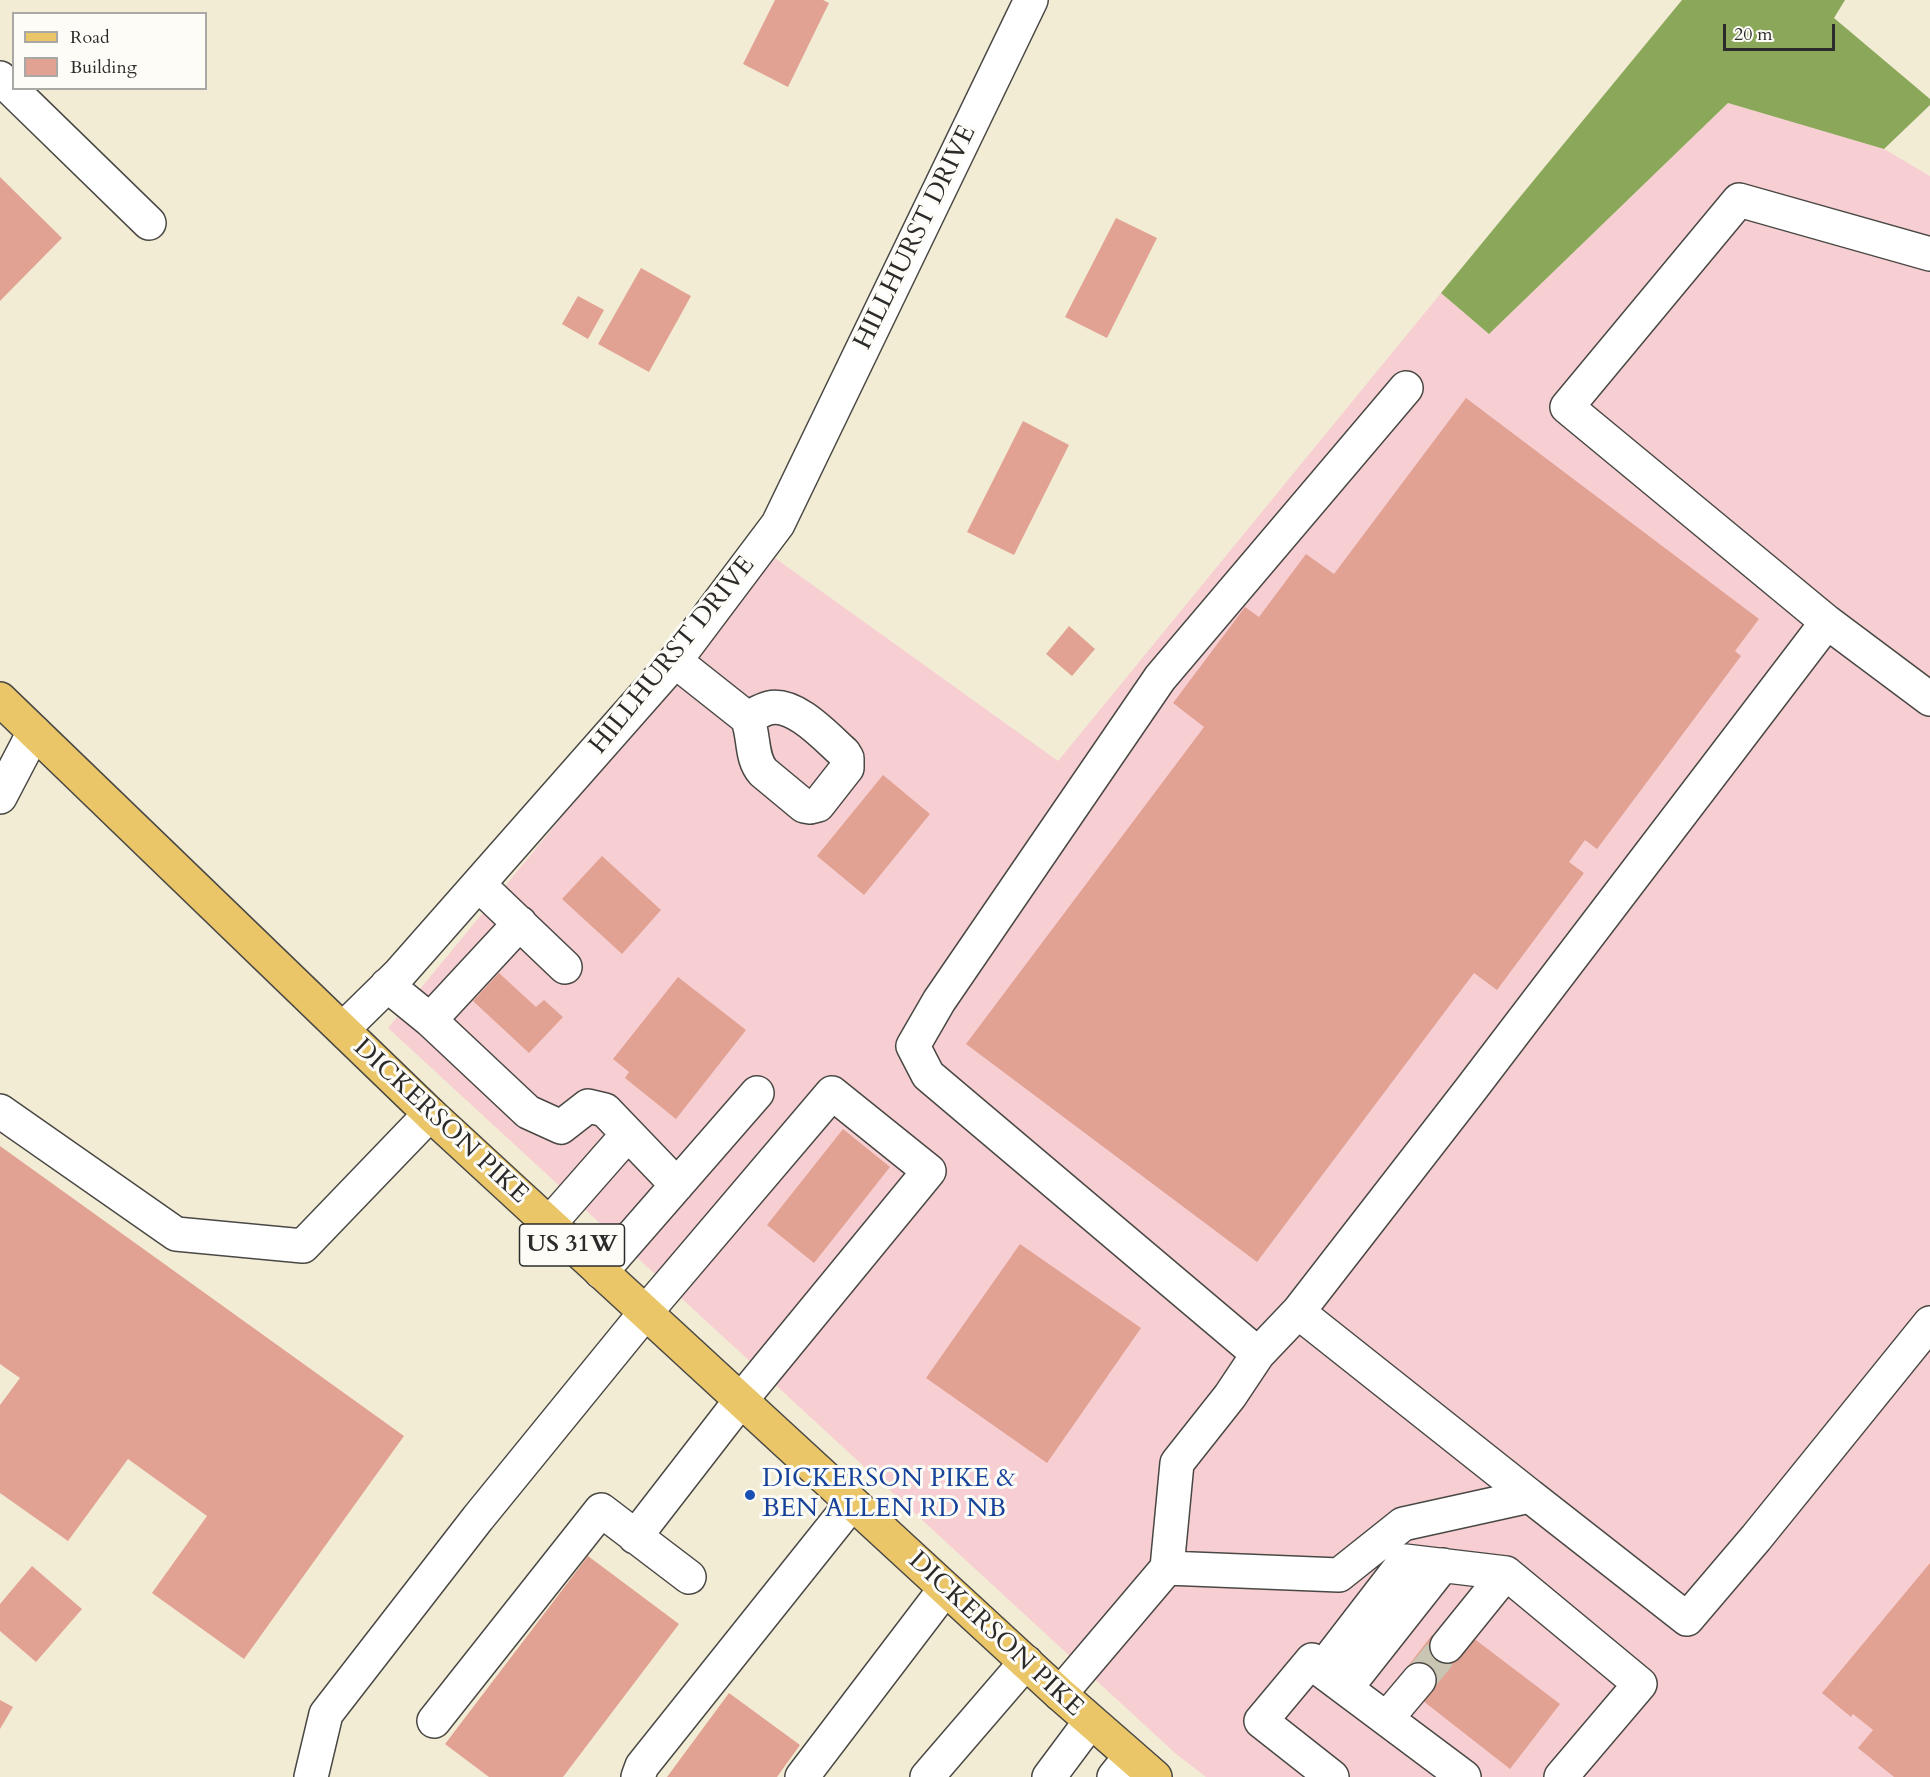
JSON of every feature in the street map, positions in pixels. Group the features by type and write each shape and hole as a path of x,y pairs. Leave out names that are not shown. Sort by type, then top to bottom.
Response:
{"main road":[{"name":"DICKERSON PIKE","path":"0,699 430,1114 1090,1722 1122,1767 1155,1777"}],"street":[{"name":"HILLHURST DRIVE","path":"343,1029 400,973 675,661 778,524 1030,0"},
{"path":"0,78 12,90"},
{"path":"12,90 149,223"},
{"path":"1930,254 1739,200 1568,407 1827,622 1930,699"},
{"path":"1258,1354 928,1075 913,1046 939,1001 1160,678 1406,388"},
{"path":"1059,1694 1167,1568 1177,1463 1230,1396 1258,1354 1298,1312 1580,948 1827,622"},
{"path":"675,661 747,718"},
{"path":"0,797 34,732"},
{"path":"479,885 565,967"},
{"path":"430,1020 520,923"},
{"path":"387,984 430,1020 528,1112 561,1127 588,1106 605,1110 677,1185"},
{"path":"602,1272 757,1093"},
{"path":"311,1777 326,1714 478,1518 645,1313 832,1094 929,1170 741,1400 635,1537"},
{"path":"0,1111 176,1234 303,1246 430,1114"},
{"path":"549,1224 628,1134"},
{"path":"1298,1312 1687,1619 1756,1538 1930,1323"},
{"path":"1167,1568 1339,1575 1403,1524 1530,1496"},
{"path":"638,1777 642,1766 852,1503"},
{"path":"434,1721 601,1510 689,1577"},
{"path":"1333,1679 1443,1565 1506,1573 1640,1684 1561,1777"},
{"path":"1447,1646 1506,1573"},
{"path":"802,1777 945,1589"},
{"path":"1332,1777 1261,1720 1312,1660 1333,1679 1464,1777"},
{"path":"927,1777 1026,1662"},
{"path":"1387,1718 1419,1680"},
{"path":"1049,1777 1090,1722"}],"shaded area":[{"path":"1728,103 1884,149 1930,176 1930,1777 1206,1777 1175,1753 388,1028 775,558 1058,761 1441,293 1489,334"}],"green space":[{"path":"1682,0 1845,0 1834,18 1930,99 1930,105 1884,149 1728,103 1489,334 1441,293"}],"building":[{"path":"775,0 823,0 829,3 788,87 743,64"},
{"path":"0,177 62,238 0,301"},
{"path":"1116,218 1157,238 1107,338 1065,317"},
{"path":"641,268 691,296 649,372 598,344"},
{"path":"578,296 604,310 588,339 562,324"},
{"path":"1466,398 1759,619 1735,651 1741,656 1597,849 1585,840 1569,862 1584,873 1497,990 1474,973 1257,1262 966,1044 1204,727 1173,703 1245,607 1259,617 1306,554 1334,574"},
{"path":"1023,421 1069,445 1014,555 967,532"},
{"path":"1069,626 1095,649 1072,676 1046,654"},
{"path":"883,775 930,814 864,895 817,856"},
{"path":"602,856 661,910 622,954 562,899"},
{"path":"499,973 536,1007 544,1000 563,1017 529,1053 473,1001"},
{"path":"678,977 746,1030 676,1119 625,1078 629,1072 613,1059"},
{"path":"843,1129 890,1167 814,1263 767,1225"},
{"path":"0,1146 404,1436 244,1659 152,1593 207,1516 128,1459 68,1541 0,1493 0,1405 20,1378 0,1364"},
{"path":"1020,1244 1141,1328 1047,1463 926,1378"},
{"path":"588,1556 679,1624 563,1777 489,1777 445,1744"},
{"path":"1930,1563 1930,1777 1894,1777 1858,1748 1873,1730 1853,1714 1851,1717 1822,1693"},
{"path":"32,1566 82,1609 36,1662 0,1631 0,1604"},
{"path":"1468,1634 1560,1704 1510,1769 1418,1697 1426,1686 1405,1670 1432,1635 1455,1652"},
{"path":"729,1693 800,1745 777,1777 667,1777"},
{"path":"0,1700 13,1707 0,1729"}],"tunnel":[{"path":"1419,1680 1447,1646"}],"place":[{"name":"DICKERSON PIKE & BEN ALLEN RD NB","path":"750,1495"}]}
